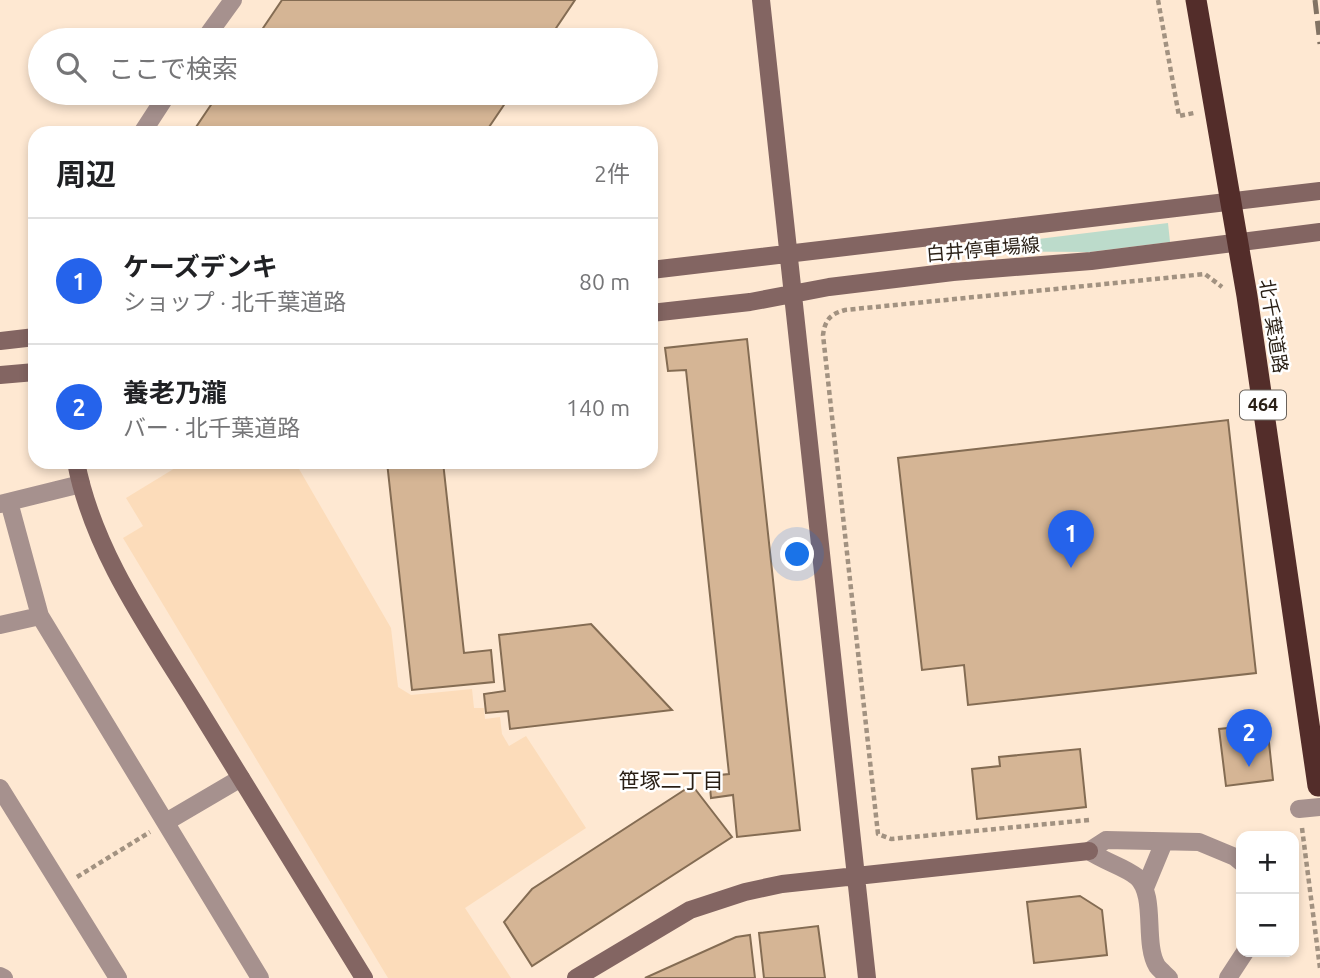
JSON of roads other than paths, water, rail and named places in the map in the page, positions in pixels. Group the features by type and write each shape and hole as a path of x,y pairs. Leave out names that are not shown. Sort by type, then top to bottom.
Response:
{"highway":[{"name":"北千葉道路","path":"1196,0 1247,241 1319,796"}],"street":[{"path":"761,0 867,978"},
{"path":"211,28 226,3"},
{"path":"147,126 160,105"},
{"name":"白井停車場線","path":"658,269 1320,191"},
{"name":"白井停車場線","path":"658,312 750,302 953,272 1091,261 1320,232"},
{"path":"0,341 28,338"},
{"path":"0,375 28,373"},
{"path":"77,469 99,537 136,606 364,978"},
{"path":"80,484 4,503 40,616 260,978"},
{"path":"0,625 40,616"},
{"path":"166,822 241,778"},
{"path":"0,788 118,978"},
{"path":"1299,810 1319,796"},
{"path":"576,978 690,910 770,886 1089,851 1106,840 1199,842 1236,858"},
{"path":"1164,842 1145,888 1151,944 1157,966 1169,978"},
{"path":"1089,851 1136,877 1145,888"},
{"path":"1228,978 1242,957"}],"railway":[{"path":"1315,0 1320,44"}],"place":[{"name":"ケーズデンキ","path":"1071,568"},
{"name":"養老乃瀧","path":"1249,767"}],"district":[{"name":"笹塚二丁目","path":"671,781"}]}
